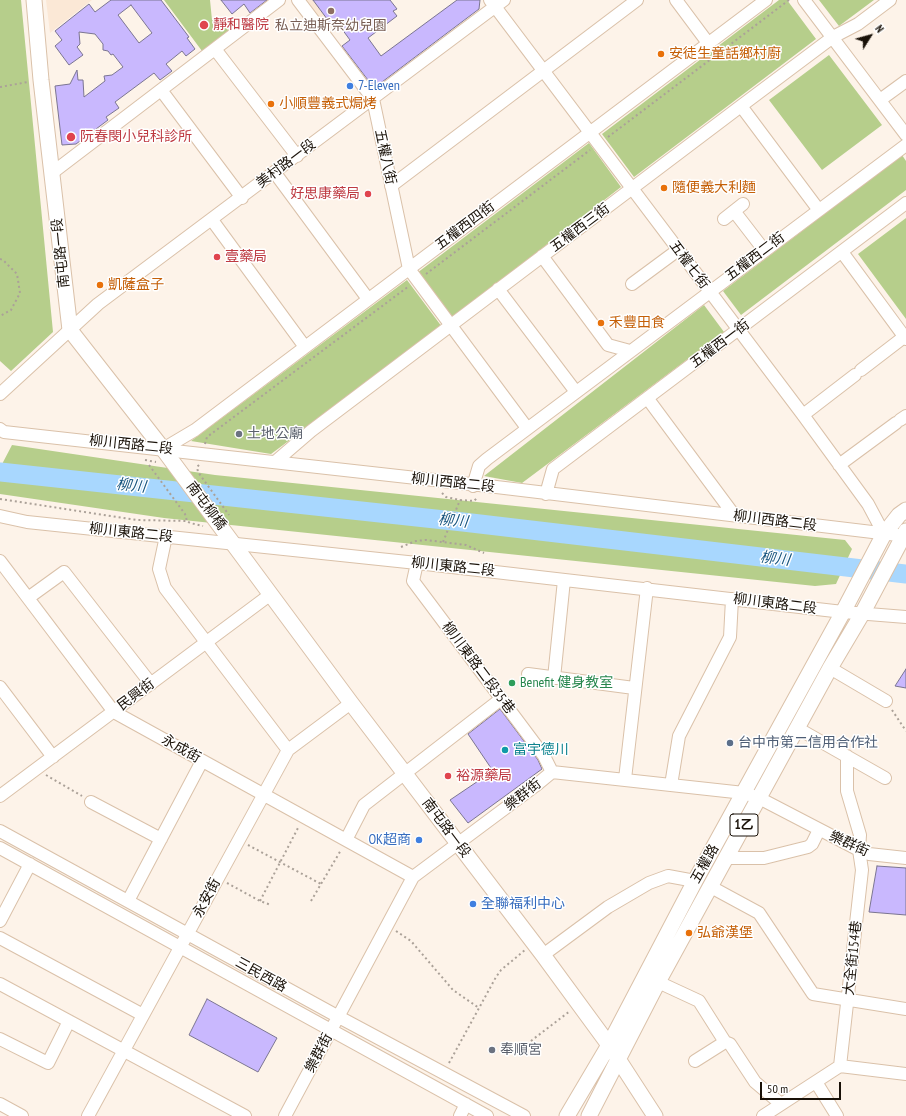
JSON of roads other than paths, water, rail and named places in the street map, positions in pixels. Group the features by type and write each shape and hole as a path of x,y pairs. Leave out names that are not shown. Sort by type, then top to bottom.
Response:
{"main road":[{"name":"南屯路一段","path":"34,0 41,80 70,330"},
{"path":"70,330 163,449"},
{"name":"南屯柳橋","path":"163,449 234,543"},
{"name":"1乙","path":"881,540 899,515 906,510"},
{"name":"五權路","path":"589,1116 658,982 830,668 862,614 902,538"},
{"name":"五權路","path":"567,1116 609,1045 695,881 881,540"},
{"name":"南屯路一段","path":"234,543 351,703 543,955 609,1045 655,1116"}],"street":[{"path":"52,173 279,0"},
{"name":"五權八街","path":"298,0 373,99 409,269 450,325"},
{"path":"391,186 636,0"},
{"path":"676,0 708,43"},
{"name":"五權西四街","path":"163,449 195,430 766,0"},
{"path":"804,0 906,135"},
{"name":"五權西三街","path":"274,462 311,431 740,106 833,38 858,24 890,0"},
{"name":"美村路一段","path":"0,394 98,304 373,99 496,2"},
{"name":"五權七街","path":"496,2 543,71 868,504 881,540"},
{"path":"215,49 296,156"},
{"path":"880,100 906,81"},
{"path":"160,90 242,198"},
{"path":"740,106 818,209"},
{"name":"五權西二街","path":"476,491 479,466 527,428 818,209 906,145"},
{"path":"274,173 368,299"},
{"name":"五權西一街","path":"546,494 553,469 648,399 906,203"},
{"path":"724,219 739,207 764,250"},
{"path":"212,220 305,346"},
{"path":"632,284 678,250"},
{"path":"802,415 905,338 842,252"},
{"path":"542,256 608,345 630,351"},
{"path":"498,289 576,392"},
{"path":"450,325 527,428"},
{"path":"648,399 734,515"},
{"path":"840,465 901,420"},
{"name":"柳川西路二段","path":"0,429 4,432 274,462 476,491 546,494 734,515 881,540 902,538"},
{"name":"柳川東路二段","path":"0,516 27,522 647,588 843,612 906,617"},
{"path":"166,536 159,570 165,588 288,750"},
{"name":"永成街","path":"0,561 114,712 305,816 413,877"},
{"name":"柳川東路二段35巷","path":"417,563 414,581 544,756 552,772"},
{"path":"28,598 64,572 150,684"},
{"path":"554,678 564,580"},
{"path":"626,779 634,688 647,588"},
{"name":"民興街","path":"0,796 271,594"},
{"path":"671,785 679,736 730,637 732,599"},
{"path":"830,668 886,701"},
{"path":"528,674 634,688"},
{"path":"0,687 53,757"},
{"path":"346,840 364,805 502,700"},
{"name":"永安街","path":"88,1116 288,750 351,703"},
{"path":"797,728 885,778"},
{"name":"大全街154巷","path":"840,1066 862,870 859,850 860,835 847,791 847,756"},
{"path":"128,901 202,760"},
{"name":"樂群街","path":"285,1116 337,1016 413,877 459,844 552,772 744,793 759,798 859,850 869,854 906,858"},
{"path":"92,802 161,839"},
{"path":"726,858 764,858 808,848 812,844 819,830"},
{"name":"三民西路","path":"0,831 337,1016 524,1116"},
{"name":"三民西路","path":"0,848 487,1116"},
{"path":"0,921 30,864"},
{"path":"543,955 608,907 649,882 668,876 695,881"},
{"path":"711,887 759,914 813,994 906,1009"},
{"path":"0,938 143,1015"},
{"path":"658,982 699,1001 725,1042 730,1044 755,1082 781,1104"},
{"path":"0,984 245,1116"},
{"path":"0,1039 48,1063 69,1022"},
{"path":"695,1061 725,1042"},
{"path":"763,1116 840,1066 906,1074"},
{"path":"816,1082 837,1116"},
{"path":"0,1104 22,1116"},
{"path":"460,1116 466,1104"}],"waterway":[{"name":"柳川","path":"0,472 463,522 906,574"}],"place":[{"name":"私立迪斯奈幼兒園","path":"331,11"},
{"name":"靜和醫院","path":"204,25"},
{"name":"安徒生童話鄉村廚","path":"661,54"},
{"name":"7-Eleven","path":"350,86"},
{"name":"小順豐義式焗烤","path":"271,104"},
{"name":"阮春閔小兒科診所","path":"71,137"},
{"name":"隨便義大利麵","path":"664,188"},
{"name":"好思康藥局","path":"368,194"},
{"name":"壹藥局","path":"217,257"},
{"name":"凱薩盒子","path":"100,285"},
{"name":"禾豐田食","path":"601,323"},
{"name":"土地公廟","path":"239,434"},
{"name":"Benefit 健身教室","path":"512,683"},
{"name":"台中市第二信用合作社","path":"730,743"},
{"name":"富宇德川","path":"505,750"},
{"name":"裕源藥局","path":"448,776"},
{"name":"OK超商","path":"419,840"},
{"name":"全聯福利中心","path":"473,904"},
{"name":"弘爺漢堡","path":"689,933"},
{"name":"奉順宮","path":"492,1050"}]}
